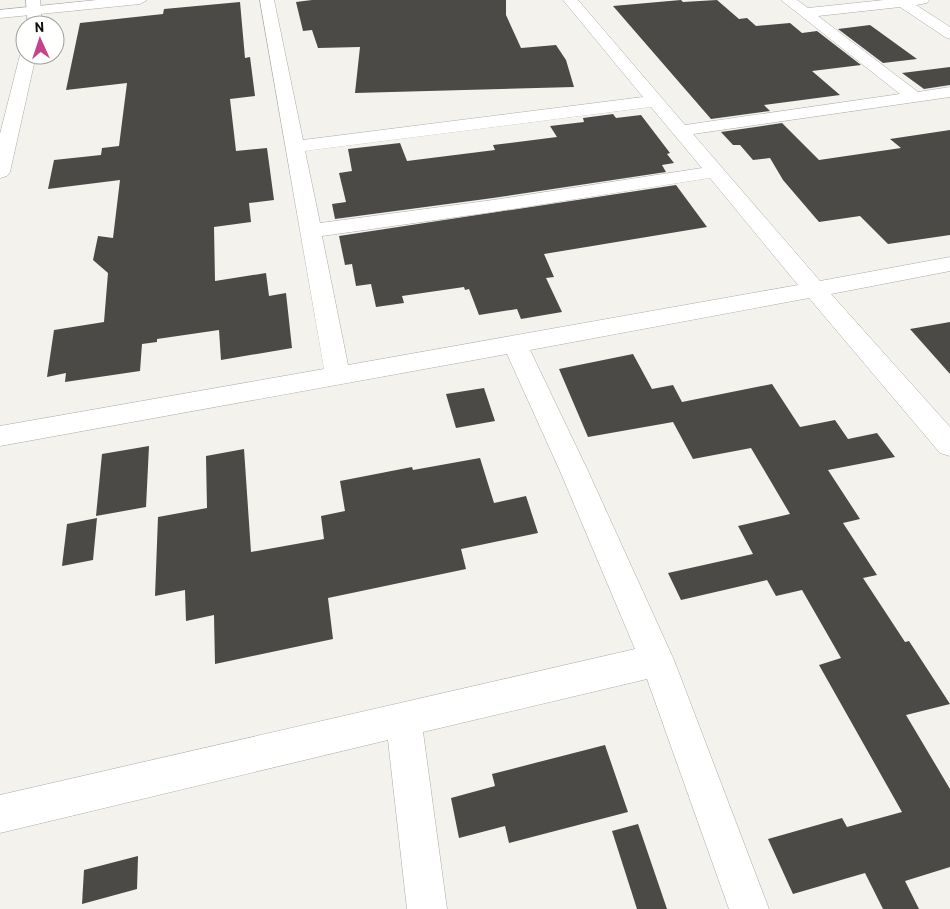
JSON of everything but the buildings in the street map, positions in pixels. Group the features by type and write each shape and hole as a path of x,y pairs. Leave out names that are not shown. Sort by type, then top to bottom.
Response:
{"street":[{"path":"0,14 34,5 140,0"},
{"path":"267,0 338,376"},
{"path":"570,0 813,288 950,445"},
{"path":"788,0 914,96"},
{"path":"806,13 922,0"},
{"path":"902,2 950,34"},
{"path":"0,172 8,107 24,65"},
{"path":"679,130 950,92"},
{"path":"294,147 654,101"},
{"path":"310,231 714,172"},
{"path":"0,436 515,345 950,264"},
{"path":"515,345 574,471 657,660 749,909"},
{"path":"0,814 657,660"},
{"path":"403,719 428,909"}]}
